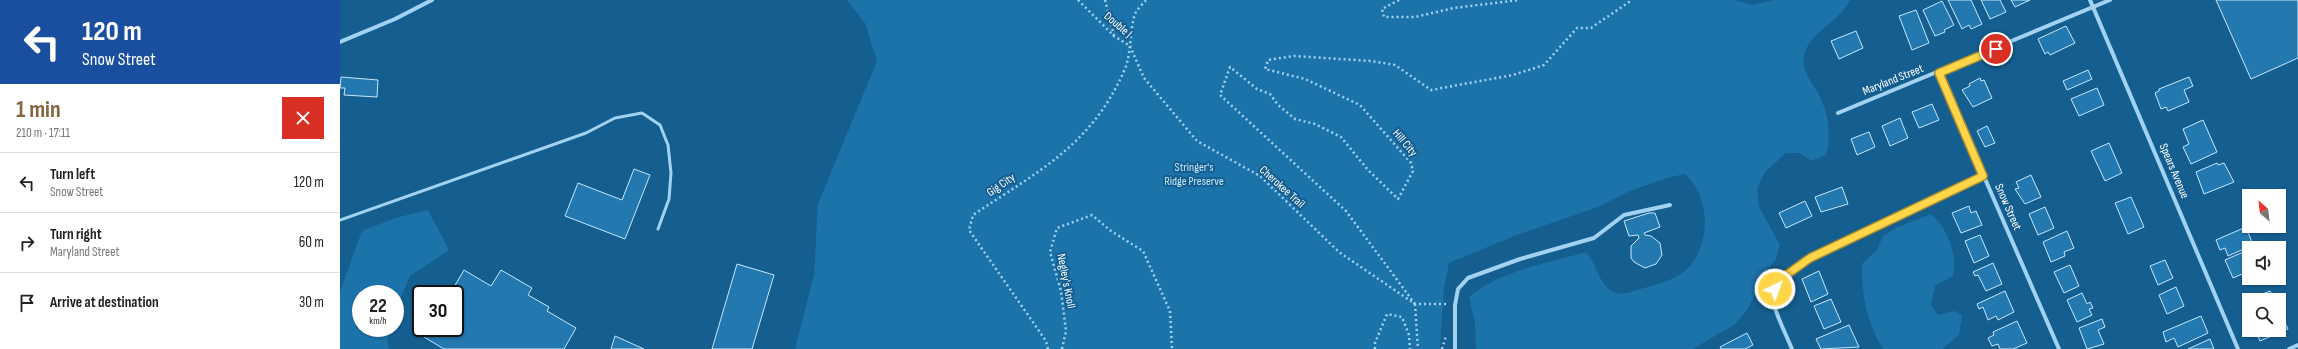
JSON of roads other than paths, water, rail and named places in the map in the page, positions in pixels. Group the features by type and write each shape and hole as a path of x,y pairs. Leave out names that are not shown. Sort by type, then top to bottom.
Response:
{"street":[{"path":"340,42 395,19 432,0"},
{"name":"Spears Avenue","path":"2090,0 2238,349"},
{"name":"Maryland Street","path":"1838,113 1939,73 2110,0"},
{"name":"Snow Street","path":"1939,73 2060,349"},
{"path":"1792,349 1774,305 1775,289 1785,276 1810,258 1983,176"},
{"path":"1455,349 1454,305 1458,289 1468,278 1480,272 1594,238 1624,215 1670,205"},
{"path":"2289,349 2298,345"}],"lane":[{"path":"340,220 586,133 615,118 642,113 660,125 668,145 671,173 669,198 658,228"}],"park label":[{"name":"Stringer's Ridge Preserve","path":"1194,174"}]}
